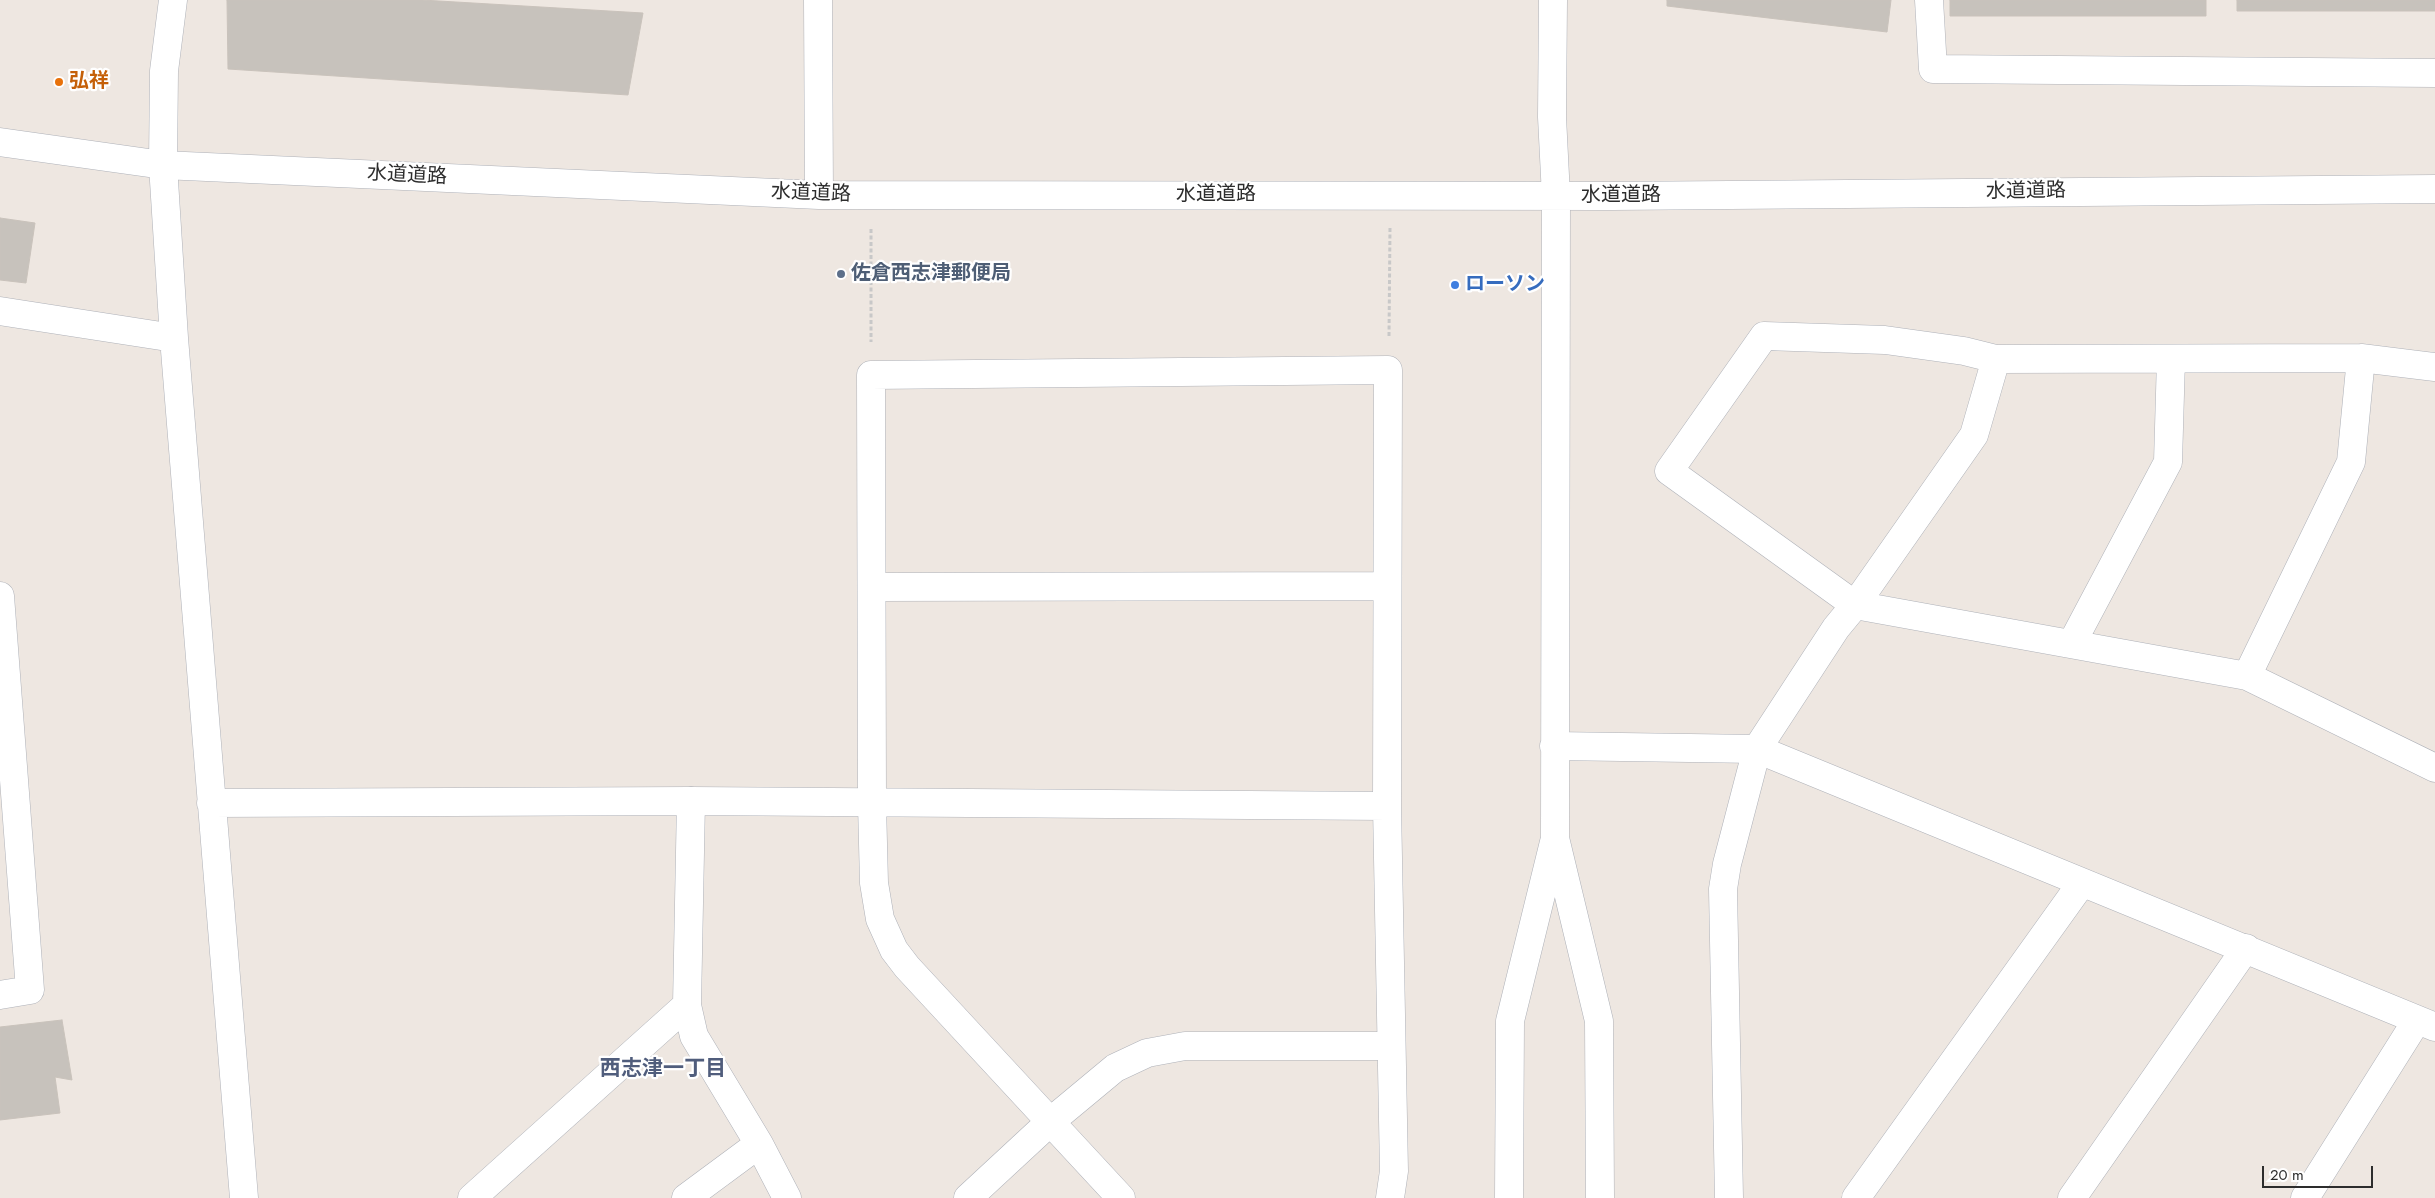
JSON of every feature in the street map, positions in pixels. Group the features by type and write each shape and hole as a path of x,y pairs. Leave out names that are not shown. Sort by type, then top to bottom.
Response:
{"street":[{"path":"173,0 164,71 163,164 174,338 244,1198"},
{"path":"818,0 819,195"},
{"path":"1553,0 1552,117 1556,196 1555,838 1599,1021 1600,1198"},
{"path":"1929,0 1933,69 2435,73"},
{"name":"水道道路","path":"0,142 163,164 819,195 1556,196 2435,189"},
{"path":"0,311 174,338"},
{"path":"2435,367 2361,358 1996,359 1964,351 1885,340 1764,336 1669,471 1855,604 2247,676 2435,768"},
{"path":"2072,644 2168,462 2171,358"},
{"path":"2247,676 2351,462 2361,358"},
{"path":"1728,1198 1723,889 1757,749 1836,628 1974,435 1996,359"},
{"path":"1121,1198 894,950 880,919 874,883 872,804 872,375 1388,370 1387,806 1394,1171 1390,1198"},
{"path":"872,587 1387,586"},
{"path":"0,596 30,990 0,995"},
{"path":"1554,746 1757,749 2081,884 2246,948 2426,1024 2305,1198"},
{"path":"211,803 691,802 1387,806"},
{"path":"691,802 687,1005 694,1036 759,1144 787,1198"},
{"path":"1509,1198 1510,1022 1555,838"},
{"path":"1856,1198 2081,884"},
{"path":"2072,1198 2246,948"},
{"path":"472,1198 687,1005"},
{"path":"968,1198 1050,1122 1115,1068 1147,1053 1185,1046 1391,1046"},
{"path":"686,1198 759,1144"}],"path":[{"path":"870,195 872,375"},
{"path":"1388,370 1390,195"}],"building":[{"path":"227,0 422,0 643,13 628,95 228,69"},
{"path":"1667,0 1891,0 1887,32 1667,6"},
{"path":"1950,0 2206,0 2206,16 1950,16"},
{"path":"2237,0 2435,0 2435,11 2237,11"},
{"path":"0,218 35,223 26,283 0,280"},
{"path":"62,1020 72,1080 55,1077 60,1113 0,1120 0,1027"}],"place":[{"name":"弘祥","path":"59,82"},
{"name":"佐倉西志津郵便局","path":"841,274"},
{"name":"ローソン","path":"1455,285"}],"district":[{"name":"西志津一丁目","path":"663,1070"}]}
